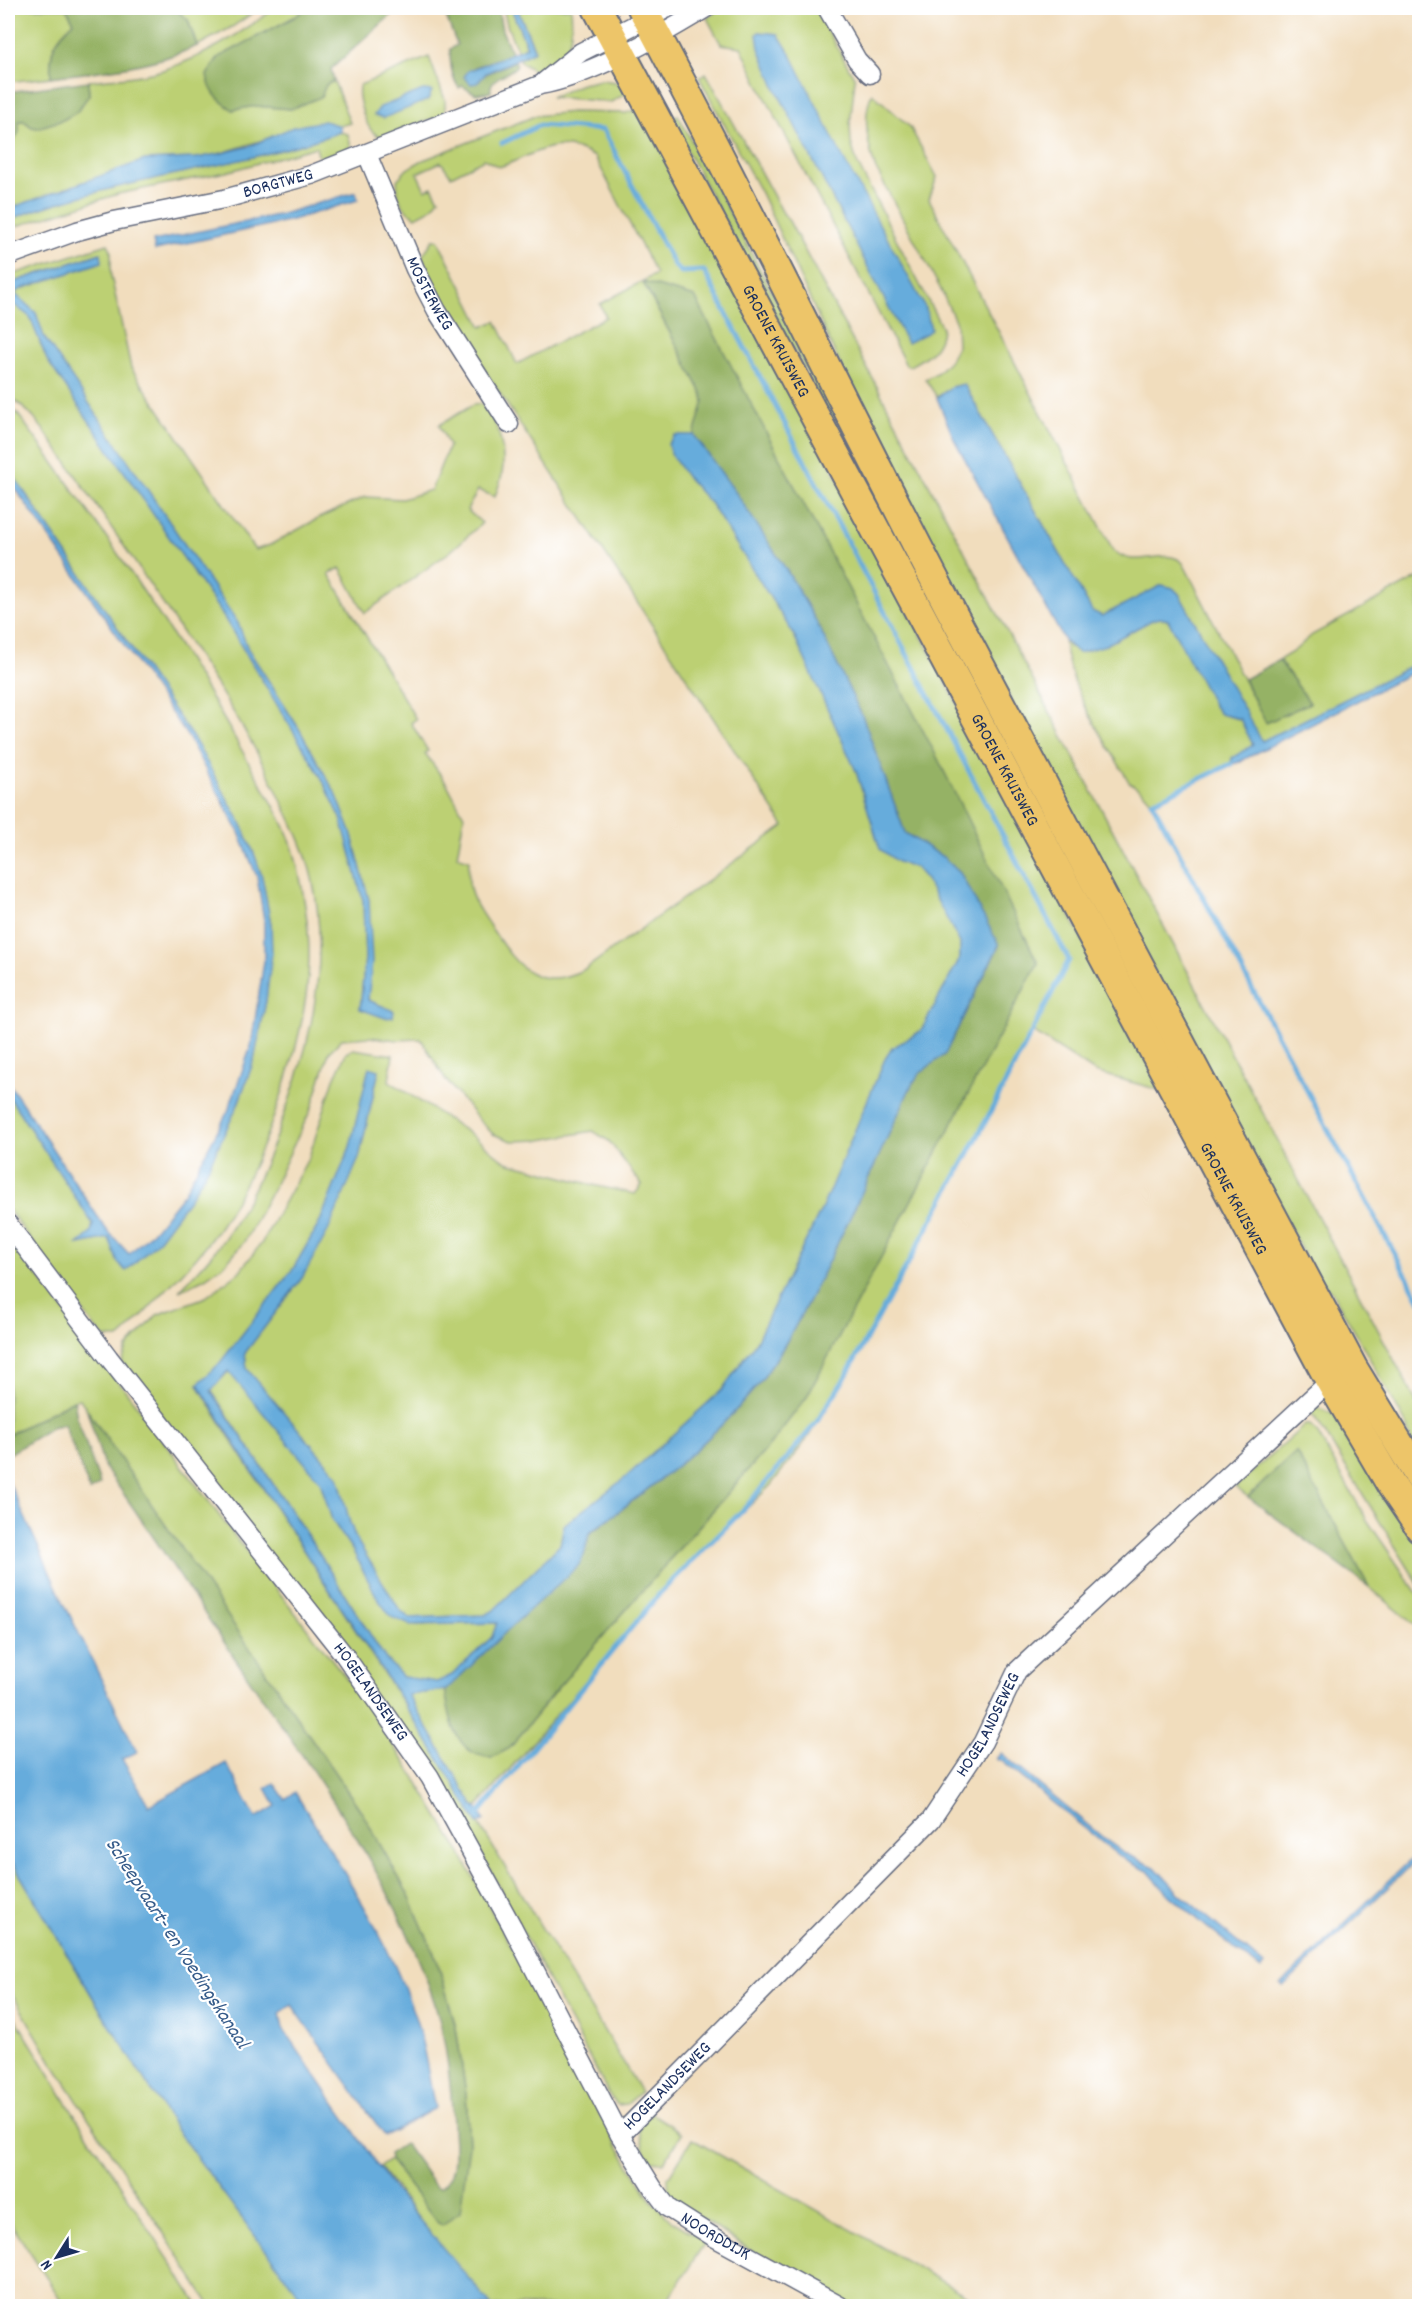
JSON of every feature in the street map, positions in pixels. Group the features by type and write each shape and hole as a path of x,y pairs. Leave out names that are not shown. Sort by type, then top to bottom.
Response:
{"main road":[{"name":"GROENE KRUISWEG","path":"597,8 1341,1374 1419,1478"},
{"name":"GROENE KRUISWEG","path":"653,17 858,431 1419,1528"}],"street":[{"name":"BORGTWEG","path":"8,256 77,231 114,221 224,199 310,175 540,85 560,82 617,45 653,17 706,8"},
{"path":"827,8 857,60 870,74"},
{"name":"MOSTERWEG","path":"367,154 416,269 437,311 509,424"},
{"name":"HOGELANDSEWEG","path":"8,1224 109,1358 345,1656 430,1777 512,1926 620,2135 932,1820 983,1743 1017,1671 1341,1374"},
{"name":"NOORDDIJK","path":"620,2135 668,2208 712,2236 840,2307"}],"green space":[{"path":"8,8 66,8 74,22 54,46 51,77 8,82"},
{"path":"66,8 174,8 188,20 197,46 144,63 51,77 54,46 74,22"},
{"path":"174,8 260,8 232,27 197,46 188,20"},
{"path":"275,8 306,8 296,16 219,57 233,110 256,106 291,109 334,81 350,123 340,126 324,121 218,154 196,158 145,160 8,209 8,151 19,121 24,121 32,127 89,95 88,81 147,74 195,58 237,35"},
{"path":"306,8 399,8 331,69 334,81 326,85 321,97 291,109 256,106 233,110 219,99 210,87 207,75 219,57 296,16"},
{"path":"443,8 498,8 502,30 512,54 475,67 484,75 515,61 517,65 496,79 491,92 476,94 462,86 459,88 456,83 450,49 457,45"},
{"path":"503,8 511,8 527,47 518,52 508,28"},
{"path":"517,8 571,8 571,30 567,46 557,60 539,74 522,63 520,59 535,50"},
{"path":"721,8 815,8 855,79 850,125 851,143 857,163 942,328 936,347 922,359 910,366 906,365 741,47 721,44 707,18","holes":["759,32 778,34 791,55 927,333 907,342 775,87"]},
{"path":"429,57 445,100 445,112 440,116 383,137 375,134 361,108 360,85"},
{"path":"706,73 789,221 1419,1407 1419,1457 1411,1443 1406,1424 1355,1332 1333,1294 1314,1274 886,464 762,195 699,77"},
{"path":"601,80 620,84 629,92 611,102 551,97 582,84"},
{"path":"88,81 89,95 77,112 63,120 37,128 24,121 19,121 19,132 8,151 8,92"},
{"path":"872,93 910,127 937,177 929,199 1113,550 1131,559 1168,556 1183,563 1266,723 1309,702 1279,660 1294,651 1312,635 1419,577 1419,662 1262,742 1179,594 1173,588 1162,585 1102,616 1092,611 964,384 951,387 937,397 925,379 937,373 950,360 957,346 956,323 940,288 875,167 866,120"},
{"path":"641,108 1163,1091 1095,1072 1033,1032 914,1255 838,1391 804,1443 770,1486 677,1575 477,1807 473,1805 408,1695 445,1690 453,1725 491,1758 510,1748 555,1691 770,1445 1038,963 643,283 705,401 694,435 675,435 685,475 711,504 793,633 856,771 880,849 898,862 915,867 926,879 960,943 960,958 921,1031 892,1048 885,1059 823,1206 756,1342 722,1390 626,1477 564,1525 560,1545 493,1611 485,1615 409,1618 399,1609 356,1539 338,1476 247,1369 245,1353 302,1278 359,1158 379,1070 369,1068 350,1147 319,1224 293,1269 219,1364 198,1385 228,1435 444,1766 641,2092 627,2104 617,2105 610,2096 469,1831 122,1362 127,1348 157,1315 206,1297 239,1272 261,1244 309,1157 334,1079 346,1053 353,1049 393,1055 389,1081 472,1135 506,1162 635,1194 642,1185 609,1141 593,1131 541,1140 512,1141 493,1134 446,1080 421,1039 398,1040 369,1037 342,1039 329,1052 312,1107 244,1242 225,1264 205,1278 179,1291 223,1241 238,1217 263,1169 283,1118 306,1046 317,991 319,934 317,906 310,868 300,840 273,782 237,719 170,614 51,440 32,416 8,396 8,300 30,317 47,360 220,611 320,775 341,818 363,900 365,958 360,1009 394,1011 368,1000 369,900 352,835 337,796 298,727 248,649 238,623 44,337 36,313 15,294 24,288 102,262 100,253 8,284 8,276 108,244 111,250 111,276 131,368 255,550 270,545 319,518 365,497 402,499 431,490 449,446 439,425 473,405 481,404 487,411 500,436 503,465 495,497 478,490 467,510 482,523 451,551 365,613 340,568 329,574 416,719 411,723 428,751 425,753 447,784 464,816 457,856 469,860 469,882 477,906 503,945 521,966 542,977 569,976 585,969 784,826 487,374 440,296 422,256 433,240 438,240 482,327 496,321 517,364 606,317 600,304 656,274 595,157 580,150 556,146 499,167 484,159 451,176 441,162 417,173 425,190 432,187 439,199 431,209 416,217 406,210 400,201 397,180 407,169 421,161 535,116 572,112 626,113"},
{"path":"678,115 1323,1331 670,119"},
{"path":"340,132 348,134 351,147 322,157 318,156 316,147 226,172 118,194 8,229 8,220 90,194 258,156"},
{"path":"643,282 695,297 938,759 1038,963 806,1398 770,1445 555,1691 510,1748 491,1758 474,1753 460,1740 452,1724 445,1690 584,1555 589,1534 698,1448 738,1408 765,1375 790,1336 831,1258 912,1084 920,1073 945,1054 999,946 960,873 943,857 905,833 863,718 815,619 787,571 694,435 704,401 702,393"},
{"path":"8,408 17,413 107,538 165,624 219,711 286,830 298,868 307,918 309,956 307,987 301,1021 282,1094 254,1165 238,1196 208,1243 119,1338 106,1338 96,1329 8,1209 8,1095 93,1224 91,1233 79,1244 109,1238 118,1262 157,1242 190,1198 207,1170 237,1107 254,1060 266,1001 271,924 262,877 255,856 242,825 195,741 8,468"},
{"path":"1160,618 1168,620 1220,714 1240,719 1254,746 1232,758 1231,764 1153,803 1129,782 1089,714 1073,678 1064,640 1069,647 1106,645"},
{"path":"1279,660 1310,703 1266,723 1244,679"},
{"path":"8,1237 237,1539 352,1685 405,1762 460,1852 610,2133 650,2199 672,2221 706,2241 664,2306 492,2306 428,2231 380,2167 390,2160 438,2223 469,2145 466,2094 456,2028 437,1960 408,1894 361,1811 80,1399 8,1435"},
{"path":"229,1371 320,1481 332,1520 353,1551 378,1599 410,1625 497,1623 492,1637 452,1675 437,1682 403,1677 385,1658 211,1390"},
{"path":"74,1400 77,1418 100,1484 90,1491 64,1424 52,1427 8,1455 8,1435"},
{"path":"1313,1406 1334,1414 1419,1546 1419,1585 1318,1422 1307,1408"},
{"path":"87,1410 361,1811 408,1894 437,1960 456,2028 466,2094 469,2145 460,2212 442,2225 438,2223 390,2160 389,2154 404,2144 406,2145 436,2187 440,2188 446,2182 453,2167 450,2080 445,2049 435,2004 419,1959 377,1874 328,1793 104,1466"},
{"path":"1305,1425 1310,1425 1316,1431 1367,1520 1419,1596 1419,1628 1369,1587 1296,1452 1248,1497 1235,1487"},
{"path":"1296,1452 1369,1587 1248,1497"},
{"path":"8,1855 101,2011 176,2129 307,2306 211,2306 52,2062 8,1987"},
{"path":"8,2006 70,2108 199,2306 65,2306 8,2219"},
{"path":"648,2111 682,2133 664,2162 650,2161 644,2150 639,2128"},
{"path":"692,2139 984,2306 847,2306 781,2270 669,2198 668,2178"}],"water":[{"path":"511,8 517,8 535,51 486,73 477,83 471,84 464,77 468,71 527,47"},
{"path":"759,32 778,34 791,55 843,158 926,309 931,329 927,333 907,343 775,87 759,48 757,34"},
{"path":"423,90 432,91 428,100 384,118 374,115 380,107"},
{"path":"324,121 340,126 340,132 258,156 90,194 8,220 8,209 145,160 196,158 218,154 250,146 293,127"},
{"path":"356,192 358,200 292,220 155,250 153,241 282,214"},
{"path":"101,253 102,262 24,288 15,294 36,313 44,337 238,623 248,649 298,727 337,796 352,835 369,900 372,962 368,1000 394,1011 393,1017 385,1018 360,1009 365,958 363,900 341,818 320,775 220,611 47,360 30,317 8,300 8,284"},
{"path":"964,384 1092,611 1102,616 1162,585 1173,588 1179,594 1262,741 1419,662 1419,669 1237,763 1231,764 1232,758 1253,745 1240,719 1220,714 1214,706 1168,620 1160,618 1152,620 1106,645 1078,653 1064,640 954,439 937,398 951,387"},
{"path":"675,435 694,435 736,493 815,619 863,718 905,833 943,857 960,873 999,945 945,1054 920,1073 912,1084 843,1233 804,1309 782,1349 756,1387 698,1448 589,1533 584,1555 578,1566 446,1690 408,1695 473,1805 477,1807 484,1820 478,1824 410,1713 267,1495 198,1384 219,1364 293,1269 319,1224 350,1147 369,1067 379,1070 359,1158 328,1231 302,1278 245,1353 247,1369 338,1476 356,1539 399,1609 409,1618 485,1615 493,1611 560,1545 564,1525 626,1477 722,1390 756,1342 823,1206 885,1059 892,1048 921,1031 960,958 960,943 926,880 915,867 898,862 880,849 856,771 793,633 711,504 685,475 671,454 668,444","holes":["228,1371 320,1481 332,1520 353,1551 378,1599 391,1617 410,1625 497,1623 492,1637 452,1675 437,1682 403,1677 385,1658 311,1541 211,1391"]},
{"path":"8,468 195,741 242,825 255,856 262,877 271,924 272,953 266,1001 254,1060 237,1107 207,1170 190,1198 157,1242 126,1271 118,1263 109,1238 78,1244 91,1233 93,1224 8,1095 8,1082 106,1229 129,1254 156,1228 184,1193 228,1111 251,1046 264,961 264,920 257,877 238,830 188,737 8,478"},
{"name":"Scheepvaart- en Voedingskanaal","path":"8,1480 62,1599 137,1752 122,1759 149,1806 226,1763 256,1818 276,1806 266,1788 274,1783 285,1799 295,1792 360,1900 403,1984 418,2025 435,2108 385,2136 292,2005 280,2013 283,2029 396,2192 492,2306 307,2306 176,2129 101,2011 8,1855"},
{"path":"1001,1753 1106,1840 1126,1854 1155,1867 1179,1893 1264,1965 1261,1969 1165,1891 1148,1871 1115,1853 1003,1762 996,1759"},
{"path":"1419,1852 1419,1858 1283,1987 1281,1984"}],"waterway":[{"path":"477,1816 660,1593 744,1509 816,1423 845,1378 977,1138 1069,960 704,271 681,272 674,265 603,130 540,125 502,143"},
{"path":"1231,764 1152,802 1420,1301"}]}
